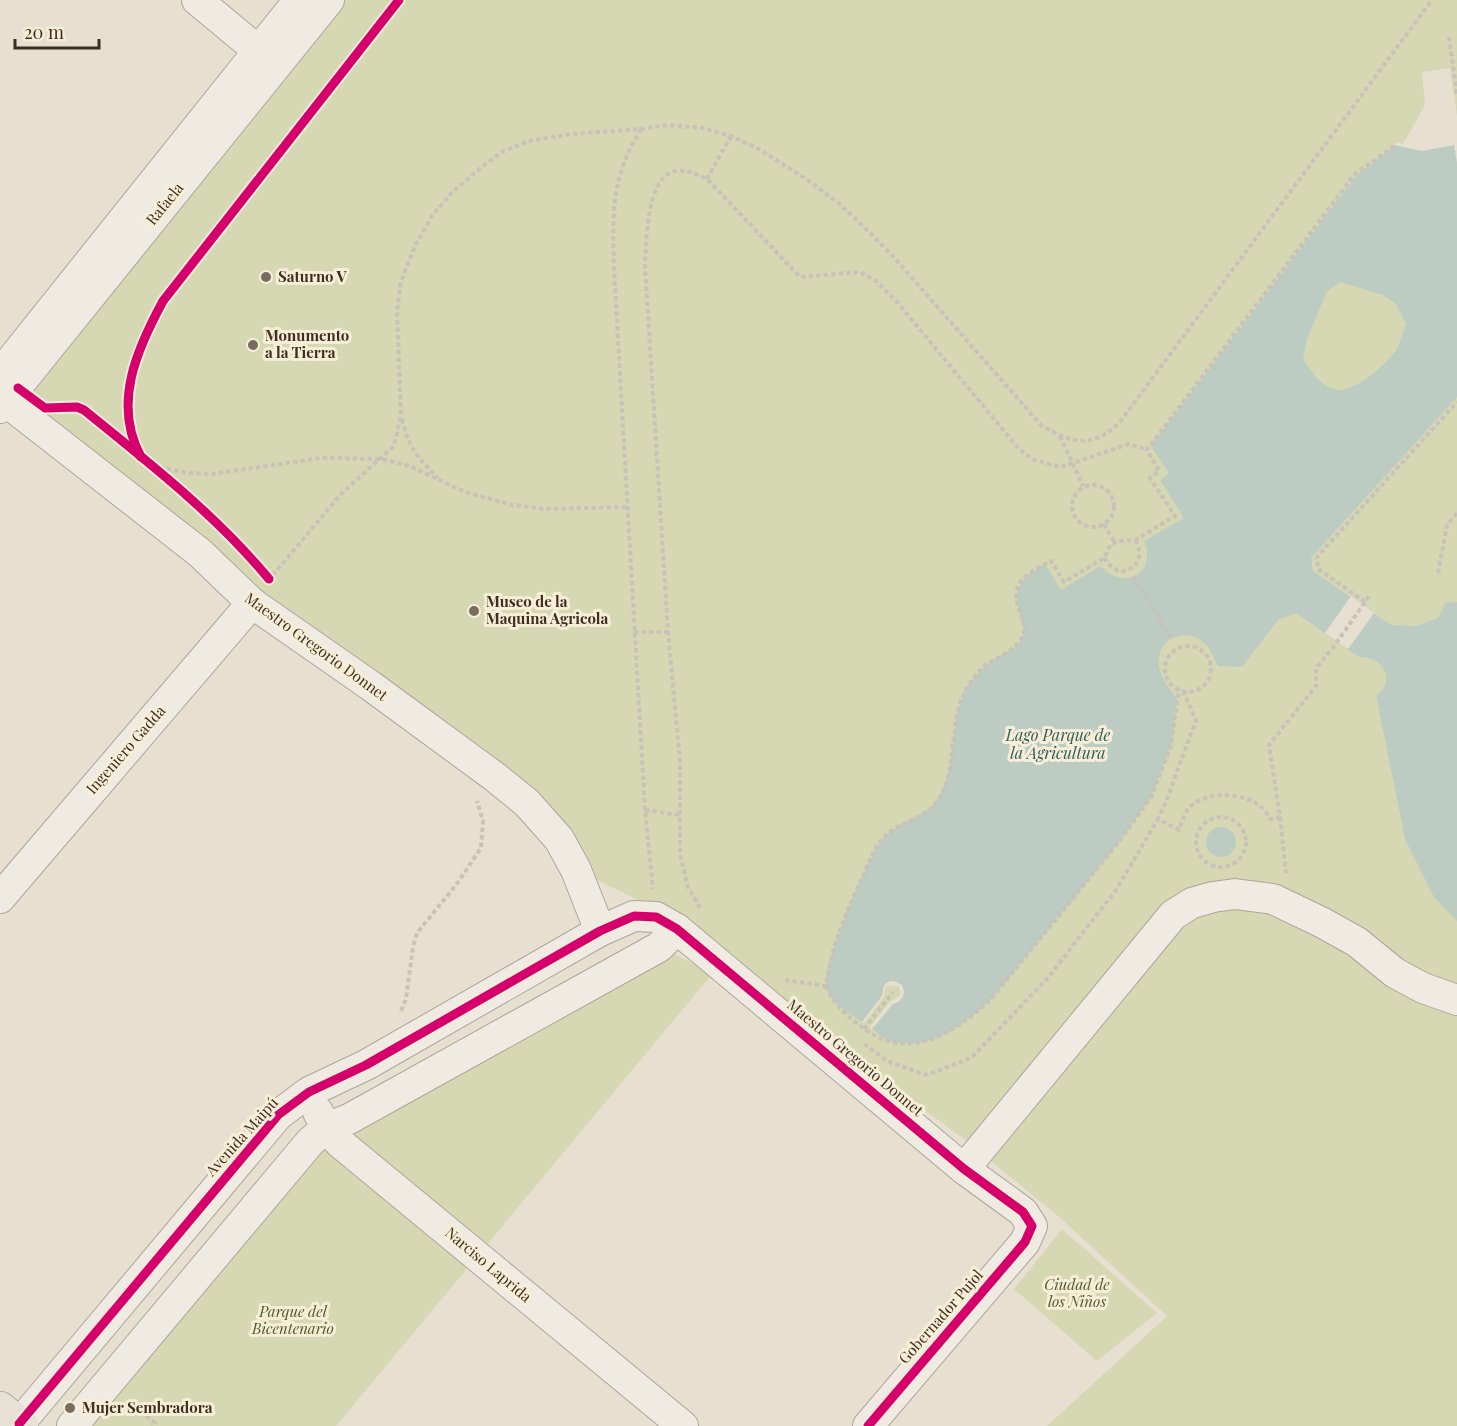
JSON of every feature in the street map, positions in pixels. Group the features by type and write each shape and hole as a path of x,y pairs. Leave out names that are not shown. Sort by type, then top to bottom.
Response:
{"street":[{"path":"197,0 267,58"},
{"name":"Rafaela","path":"267,58 299,0"},
{"name":"Rafaela","path":"2,392 267,58 329,0"},
{"name":"Maestro Gregorio Donnet","path":"2,392 18,411 200,553 252,603 371,686 527,803 559,839 576,870 600,931"},
{"name":"Ingeniero Gadda","path":"0,897 252,603"},
{"path":"964,1169 1173,915 1192,903 1234,894 1273,899 1357,942 1395,973 1423,988 1457,1000"},
{"name":"Avenida Maipú","path":"14,1419 278,1115 309,1092 366,1065 600,931 634,916 666,923"},
{"path":"72,1426 310,1142 326,1128 349,1119 659,947 666,923"},
{"name":"Maestro Gregorio Donnet","path":"666,923 964,1169 1023,1212 1032,1226"},
{"name":"Narciso Laprida","path":"309,1092 326,1128 340,1143 683,1426"},
{"name":"Gobernador Pujol","path":"868,1426 1025,1242 1032,1226"}],"path":[{"path":"441,481 419,459 407,441 401,416 396,311 401,282 432,216 452,192 502,152 528,141 572,134 668,125 702,128 731,136 759,149 836,201 891,254 1041,425 1059,436 1081,441 1096,439 1107,435 1120,422 1431,0"},
{"path":"1449,37 1457,94"},
{"path":"641,129 624,162 617,188 613,217 614,269 645,810 666,923"},
{"path":"706,179 731,136"},
{"path":"1147,450 1354,175 1395,145"},
{"path":"703,914 688,887 680,854 680,761 668,632 645,268 646,230 658,183 668,173 677,170 692,172 706,179 800,277 860,272 876,281 897,302 1019,448 1034,460 1042,464 1060,466 1129,444 1147,450 1159,471 1150,478 1175,516 1135,540 1111,544 1104,558 1064,582 1051,561 1025,577 1019,584 1015,599 1024,629 1023,637 1012,649 984,667 968,686 956,716 943,791 936,803 927,811 888,834 876,848 847,912 829,965 826,986 829,995 838,1007 879,1039 906,1044 936,1039 968,1020 991,999 1118,843 1151,797 1171,746 1181,690"},
{"path":"1365,602 1318,569 1317,557 1457,402"},
{"path":"252,603 269,579 341,494 394,446 401,416"},
{"path":"1059,436 1083,486"},
{"path":"149,463 189,472 212,474 321,458 381,459 410,466 465,492 512,505 545,509 627,507"},
{"path":"149,463 170,480"},
{"path":"1096,484 1103,486 1113,496 1115,509 1113,516 1104,524 1089,527 1082,524 1073,513 1073,499 1076,492 1083,486 1096,484"},
{"path":"1438,573 1447,525 1457,513"},
{"path":"1104,524 1115,543"},
{"path":"1104,558 1118,571 1130,569 1139,560 1140,555 1140,549 1135,540"},
{"path":"262,571 269,579"},
{"path":"1134,576 1171,639"},
{"path":"1289,907 1280,817 1269,745 1316,686 1316,668 1370,595"},
{"path":"634,632 668,632"},
{"path":"860,1041 887,1062 926,1075 971,1058 1047,979 1116,890 1158,819 1196,720 1181,690 1170,684 1167,677 1166,663 1177,649 1188,646 1208,657 1211,672 1204,686 1190,692 1181,690"},
{"path":"399,1016 406,999 417,933 456,885 482,848 483,821 473,793"},
{"path":"1158,819 1179,830 1189,808 1198,801 1223,795 1248,799 1261,807 1270,819 1280,817"},
{"path":"645,810 680,815"},
{"path":"1228,818 1236,822 1245,834 1245,850 1236,862 1228,866 1212,865 1200,855 1197,838 1199,830 1211,819 1228,818"},
{"path":"787,986 778,979 826,986"},
{"path":"864,1029 892,992"},
{"path":"122,1395 155,1423 152,1426"}],"green space":[{"path":"329,0 1457,0 1457,1426 1047,1426 1167,1316 1058,1216 964,1139 677,929 657,909 576,870 559,839 34,423 18,388"},
{"name":"Parque del Bicentenario","path":"659,947 713,973 336,1426 72,1426 326,1128"},
{"name":"Ciudad de los Niños","path":"1062,1229 1157,1313 1097,1361 1014,1289"}],"water":[{"name":"Lago Parque de la Agricultura","path":"1395,145 1422,151 1454,145 1457,162 1457,397 1311,558 1313,571 1391,625 1416,626 1438,618 1445,603 1457,602 1457,921 1434,897 1405,839 1376,695 1386,683 1385,671 1381,665 1368,658 1359,657 1296,613 1278,620 1242,667 1218,666 1203,642 1188,635 1180,636 1166,643 1159,657 1162,675 1177,698 1171,746 1151,797 1118,843 991,999 970,1018 934,1039 907,1043 887,1039 872,1029 893,1003 903,997 902,985 890,981 886,983 882,996 862,1022 830,996 826,983 827,971 839,933 875,850 890,833 923,812 938,799 947,776 958,712 967,687 985,666 1014,648 1023,636 1024,629 1017,599 1020,585 1024,580 1045,564 1061,590 1100,566 1119,577 1128,578 1136,575 1146,562 1147,553 1144,541 1184,518 1160,480 1169,473 1151,446 1356,176","holes":["1340,282 1383,295 1396,304 1406,324 1398,347 1380,368 1362,381 1345,389 1332,389 1318,378 1303,359 1307,339 1327,291"]},
{"path":"1221,827 1232,831 1236,842 1232,853 1221,857 1210,853 1206,842 1210,831"}],"pier":[{"path":"1450,68 1457,116 1457,162 1454,145 1422,151 1395,145 1397,142 1403,144 1425,105 1422,72"},
{"path":"1351,596 1374,613 1348,649 1325,633"},
{"path":"890,981 902,985 903,997 893,1004 872,1029 870,1027 890,1002 900,996 898,986 888,985 884,997 864,1023 862,1022 882,996 884,985"}],"cycle path":[{"path":"141,457 133,437 128,397 137,357 163,301 399,0"},
{"path":"18,388 45,408 77,407 84,410 204,511 269,579"},
{"path":"19,1424 278,1115 309,1092 366,1065 600,931 634,916 656,917 677,929 964,1169 1023,1212 1032,1226 1025,1242 868,1426"}],"place":[{"name":"Saturno V","path":"266,277"},
{"name":"Monumento a la Tierra","path":"253,345"},
{"name":"Museo de la Maquina Agricola","path":"474,611"},
{"name":"Mujer Sembradora","path":"70,1408"}]}
